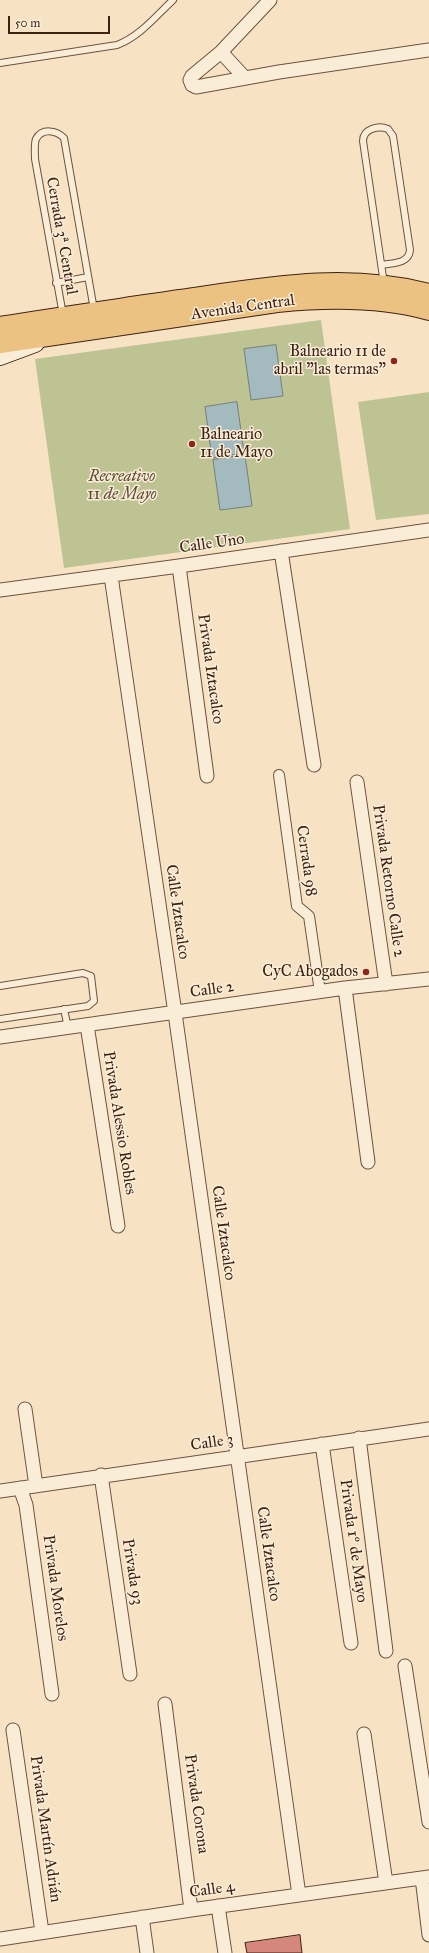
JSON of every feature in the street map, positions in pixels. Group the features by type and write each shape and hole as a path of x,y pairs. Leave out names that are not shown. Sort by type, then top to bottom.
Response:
{"main road":[{"name":"Avenida Central","path":"0,356 61,326 95,313 273,286 312,283 368,284 428,298"},
{"name":"Avenida Central","path":"0,328 61,326 321,298 417,306 428,298"},
{"name":"Avenida Central","path":"0,316 61,326"},
{"name":"Avenida Central","path":"0,343 61,326"}],"street":[{"path":"270,0 221,52 192,76 190,80 192,85 196,87 245,78 429,50"},
{"path":"221,52 245,78"},
{"name":"Calle Uno","path":"0,590 111,576 429,530"},
{"path":"281,551 314,765"},
{"name":"Privada Iztacalco","path":"179,566 207,776"},
{"name":"Calle Iztacalco","path":"111,576 175,1013 299,1895"},
{"name":"Cerrada 98","path":"279,775 297,906 309,916 320,992"},
{"name":"Privada Retorno Calle 2","path":"357,782 386,984"},
{"name":"Calle 2","path":"0,1037 345,988 429,978"},
{"path":"345,988 368,1162"},
{"name":"Privada Alessio Robles","path":"87,1025 118,1226"},
{"path":"25,1408 36,1486"},
{"name":"Calle 3","path":"0,1491 101,1475 429,1429"},
{"path":"358,1438 386,1651"},
{"name":"Privada 1º de Mayo","path":"322,1444 351,1643"},
{"name":"Privada 93","path":"101,1475 130,1674"},
{"name":"Privada Morelos","path":"20,1488 26,1505 52,1694"},
{"path":"405,1666 429,1822"},
{"name":"Privada Corona","path":"165,1704 191,1910"},
{"name":"Privada Martín Adrián","path":"13,1730 42,1932"},
{"path":"364,1734 386,1883"},
{"path":"425,1878 429,1934"},
{"name":"Calle 4","path":"0,1939 218,1906 425,1878"},
{"path":"218,1906 225,1953"},
{"path":"142,1917 147,1953"}],"lane":[{"path":"0,63 117,45 138,34 173,0"},
{"path":"382,265 405,261 408,258 410,250 393,136 388,129 380,127 364,133 362,141 385,287"},
{"name":"Cerrada 3ª Central","path":"61,326 56,283 35,158 35,140 39,135 48,131 59,133 64,138 88,277"},
{"path":"56,283 88,277 95,313"},
{"path":"0,986 83,973 91,976 95,997 92,1004 0,1019"},
{"path":"64,1009 68,1028"}],"green space":[{"name":"Balneario 11 de Mayo","path":"321,320 350,529 64,568 35,359"},
{"path":"429,392 429,514 376,520 358,402"}],"water":[{"path":"276,345 283,396 251,400 244,349"},
{"path":"237,402 244,453 212,458 205,407"},
{"path":"245,455 252,506 220,510 213,460"}],"building":[{"path":"300,1935 302,1953 247,1953 245,1943"}],"place":[{"name":"Balneario 11 de abril \"las termas\"","path":"394,361"},
{"name":"Balneario 11 de Mayo","path":"192,444"},
{"name":"CyC Abogados","path":"366,972"}],"park label":[{"name":"Recreativo 11 de Mayo","path":"122,486"}]}
